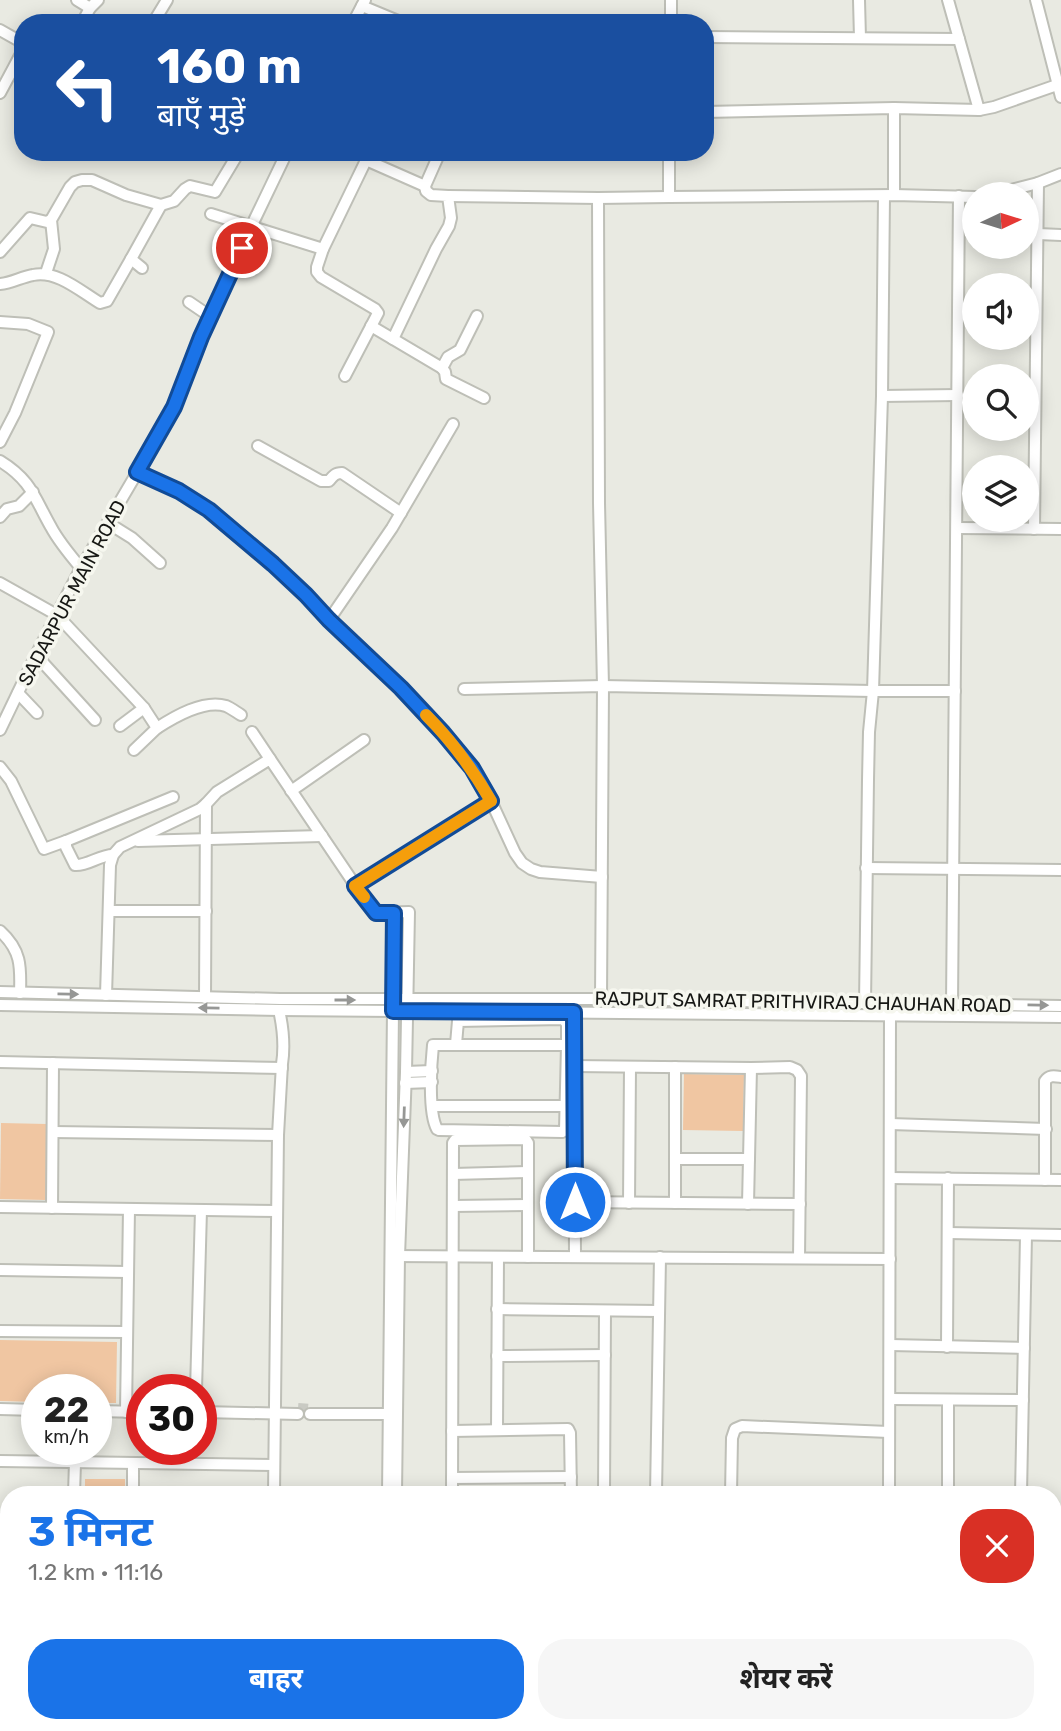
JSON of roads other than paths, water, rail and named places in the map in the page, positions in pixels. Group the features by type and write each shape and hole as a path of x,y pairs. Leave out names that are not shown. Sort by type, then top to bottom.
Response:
{"street":[{"path":"77,0 94,4"},
{"path":"859,0 860,38"},
{"path":"948,0 979,110"},
{"path":"1036,0 1061,97"},
{"path":"364,3 385,14"},
{"path":"714,37 960,39"},
{"path":"0,93 14,67"},
{"path":"714,112 894,108 979,110 1057,85"},
{"path":"864,1003 869,732 873,691 894,108"},
{"path":"46,274 54,249 51,220 69,187 75,182 92,180 126,195 161,205 174,201 190,186 215,192 234,161"},
{"name":"SADARPUR MAIN ROAD","path":"0,730 81,568 168,420 201,337 284,161"},
{"path":"345,376 377,317 377,311 321,277 317,267 366,161"},
{"path":"378,161 425,186"},
{"path":"436,161 425,186 431,195 598,198 962,196"},
{"path":"669,161 669,197"},
{"path":"1040,182 1061,174"},
{"path":"393,339 449,226 448,196"},
{"path":"952,1004 959,196"},
{"path":"598,198 603,686 600,999"},
{"path":"0,284 34,274 46,274 56,276 104,303 161,205"},
{"path":"211,214 323,249"},
{"path":"0,253 30,218 47,222 51,220"},
{"path":"1040,234 1061,235"},
{"path":"131,259 142,268"},
{"path":"1035,455 1038,259"},
{"path":"190,302 211,317"},
{"path":"442,368 448,357 460,351 477,316"},
{"path":"0,323 28,324 48,332 15,413 0,442"},
{"path":"371,326 442,368 446,379 484,398"},
{"path":"882,396 958,395"},
{"path":"329,620 401,513 453,424"},
{"path":"258,446 321,481 326,482 342,473 401,513"},
{"path":"0,461 19,475 33,492 65,550 81,568"},
{"path":"137,472 179,491 209,510 273,564 401,688 472,768 522,863 540,872 602,877"},
{"path":"0,517 7,509 19,506 33,492"},
{"path":"107,523 132,538 160,563"},
{"path":"957,528 962,528"},
{"path":"1039,529 1061,529"},
{"path":"0,583 57,615 144,708 157,728"},
{"path":"36,655 94,720"},
{"path":"464,689 603,686 955,691"},
{"path":"18,693 37,713"},
{"path":"134,750 157,728 173,717 195,708 215,704 227,706 241,715"},
{"path":"120,726 144,708"},
{"path":"252,732 376,913 409,912 406,1077 395,1256"},
{"path":"291,791 364,740"},
{"path":"106,995 110,865 113,855 132,841 200,809 217,792 270,759"},
{"path":"0,767 11,780 44,849 173,797"},
{"path":"355,886 491,801"},
{"path":"205,998 206,804"},
{"path":"132,841 322,836"},
{"path":"66,841 66,848 75,865 81,866 101,856 113,855"},
{"path":"866,869 1061,870"},
{"path":"110,911 206,911"},
{"path":"388,1486 395,1256 394,913"},
{"path":"0,931 14,946 19,957 20,993"},
{"name":"RAJPUT SAMRAT PRITHVIRAJ CHAUHAN ROAD","path":"0,992 393,1005 600,999 1061,1006"},
{"name":"RAJPUT SAMRAT PRITHVIRAJ CHAUHAN ROAD","path":"0,1005 279,1010 393,1005"},
{"name":"RAJPUT SAMRAT PRITHVIRAJ CHAUHAN ROAD","path":"408,1005 574,1012 1061,1017"},
{"path":"274,1486 278,1136 284,1053 279,1010"},
{"path":"574,1012 575,1257"},
{"path":"889,1486 890,1015"},
{"path":"456,1044 458,1021 563,1020 567,1024 567,1045 566,1106 566,1128 562,1132 439,1130 434,1124 432,1106 433,1045 567,1045"},
{"path":"0,1062 282,1066"},
{"path":"52,1208 53,1063"},
{"path":"574,1066 797,1069 801,1076 799,1258"},
{"path":"629,1203 630,1066"},
{"path":"675,1067 675,1203"},
{"path":"748,1204 751,1068"},
{"path":"406,1077 432,1076"},
{"path":"1045,1180 1045,1081 1051,1076 1061,1077"},
{"path":"432,1106 566,1106"},
{"path":"890,1124 1046,1129"},
{"path":"53,1132 278,1136"},
{"path":"452,1486 455,1140 526,1140 528,1143 528,1257"},
{"path":"675,1159 749,1159"},
{"path":"453,1174 528,1172"},
{"path":"890,1178 1061,1180"},
{"path":"947,1347 948,1178"},
{"path":"575,1202 800,1204"},
{"path":"453,1206 528,1205"},
{"path":"0,1208 277,1211"},
{"path":"126,1374 129,1209"},
{"path":"196,1374 201,1210"},
{"path":"948,1233 1061,1235"},
{"path":"1021,1486 1026,1235"},
{"path":"395,1256 890,1259"},
{"path":"496,1430 498,1257"},
{"path":"656,1486 660,1258"},
{"path":"0,1270 128,1272"},
{"path":"497,1309 659,1311"},
{"path":"604,1486 606,1311"},
{"path":"0,1331 126,1332"},
{"path":"890,1345 1024,1348"},
{"path":"497,1356 605,1355"},
{"path":"890,1399 1023,1401"},
{"path":"948,1400 948,1486"},
{"path":"0,1409 21,1410"},
{"path":"112,1412 126,1412"},
{"path":"217,1412 392,1412"},
{"path":"392,1412 396,1486"},
{"path":"731,1486 732,1438 735,1429 742,1426 889,1432"},
{"path":"452,1431 568,1429 572,1486"},
{"path":"0,1461 21,1461"},
{"path":"74,1486 75,1465"},
{"path":"133,1465 133,1486"},
{"path":"217,1465 274,1465"},
{"path":"452,1478 571,1477"}],"tunnel":[{"path":"298,1408 310,1409"}]}
